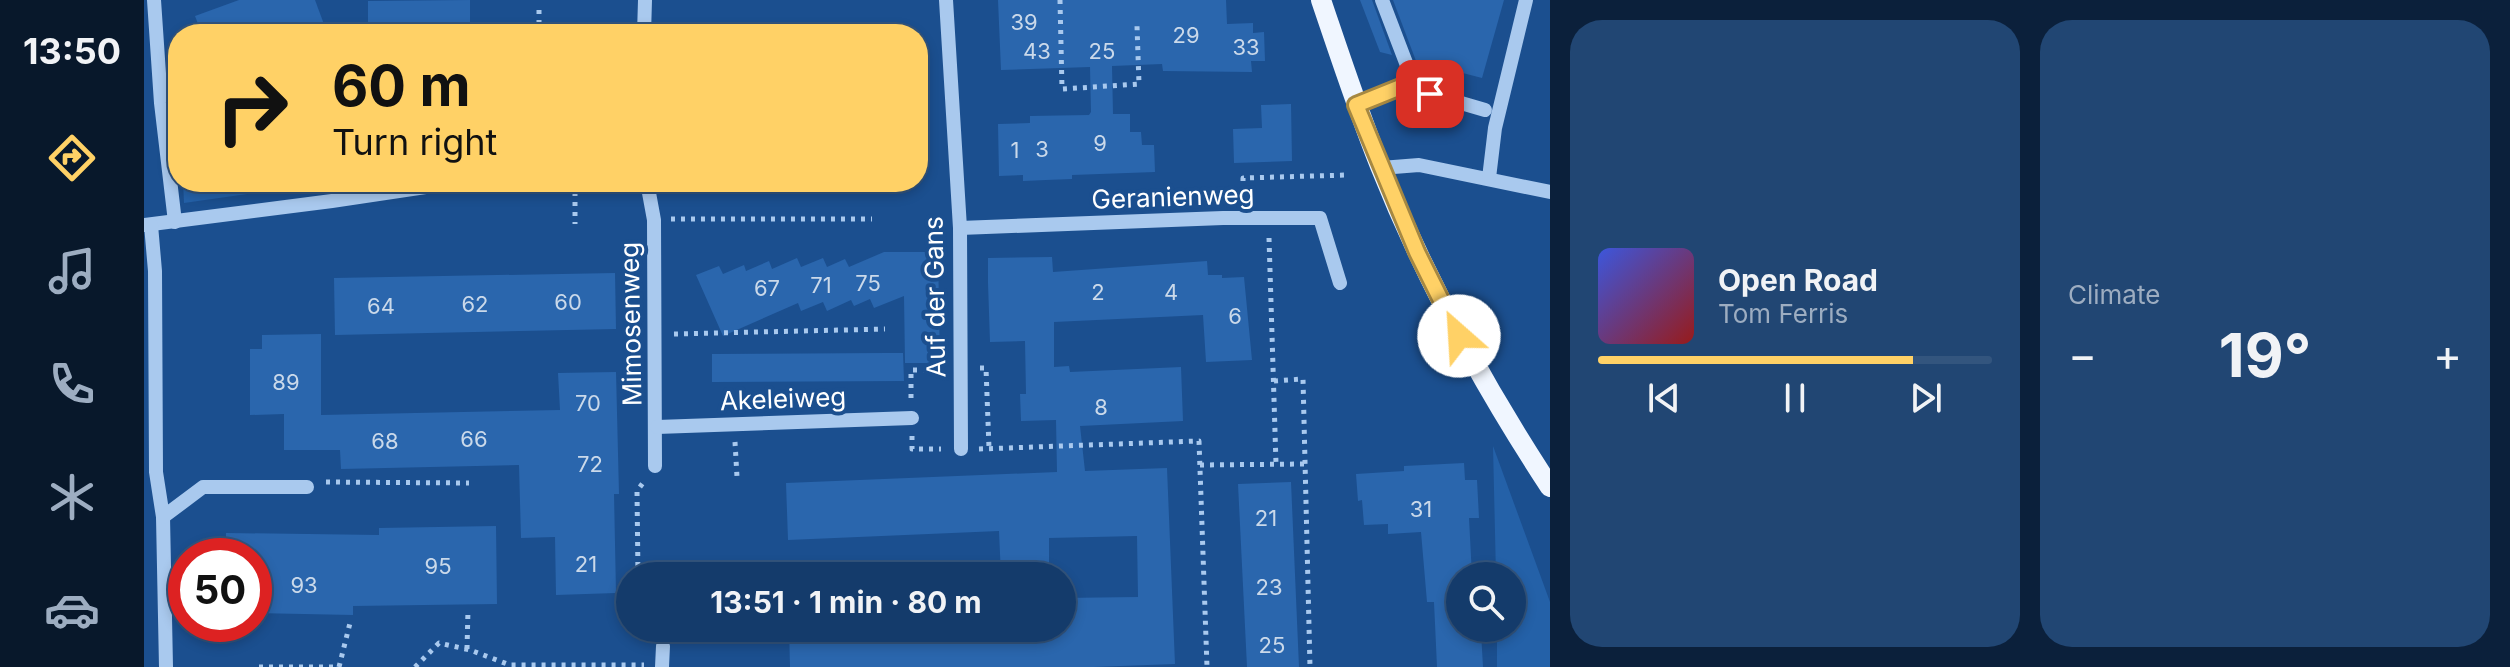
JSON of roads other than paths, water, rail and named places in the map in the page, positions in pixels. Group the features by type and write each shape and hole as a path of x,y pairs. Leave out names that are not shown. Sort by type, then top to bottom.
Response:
{"main road":[{"path":"1321,0 1356,105 1417,252 1507,422 1550,487"}],"street":[{"path":"154,0 168,162"},
{"path":"644,24 645,0"},
{"name":"Auf der Gans","path":"946,0 960,228 961,449"},
{"path":"1382,0 1408,68 1403,86"},
{"path":"1489,178 1495,128 1526,0"},
{"path":"1356,105 1403,86 1485,110"},
{"path":"1381,168 1419,165 1550,192"},
{"path":"171,192 175,222"},
{"path":"166,667 163,517 156,472 155,271 148,225 388,192"},
{"name":"Mimosenweg","path":"649,192 654,220 655,466"},
{"name":"Geranienweg","path":"960,228 1320,218 1340,283"},
{"name":"Akeleiweg","path":"657,427 912,418"},
{"path":"163,517 203,487 307,487"},
{"path":"662,666 663,646"}]}
